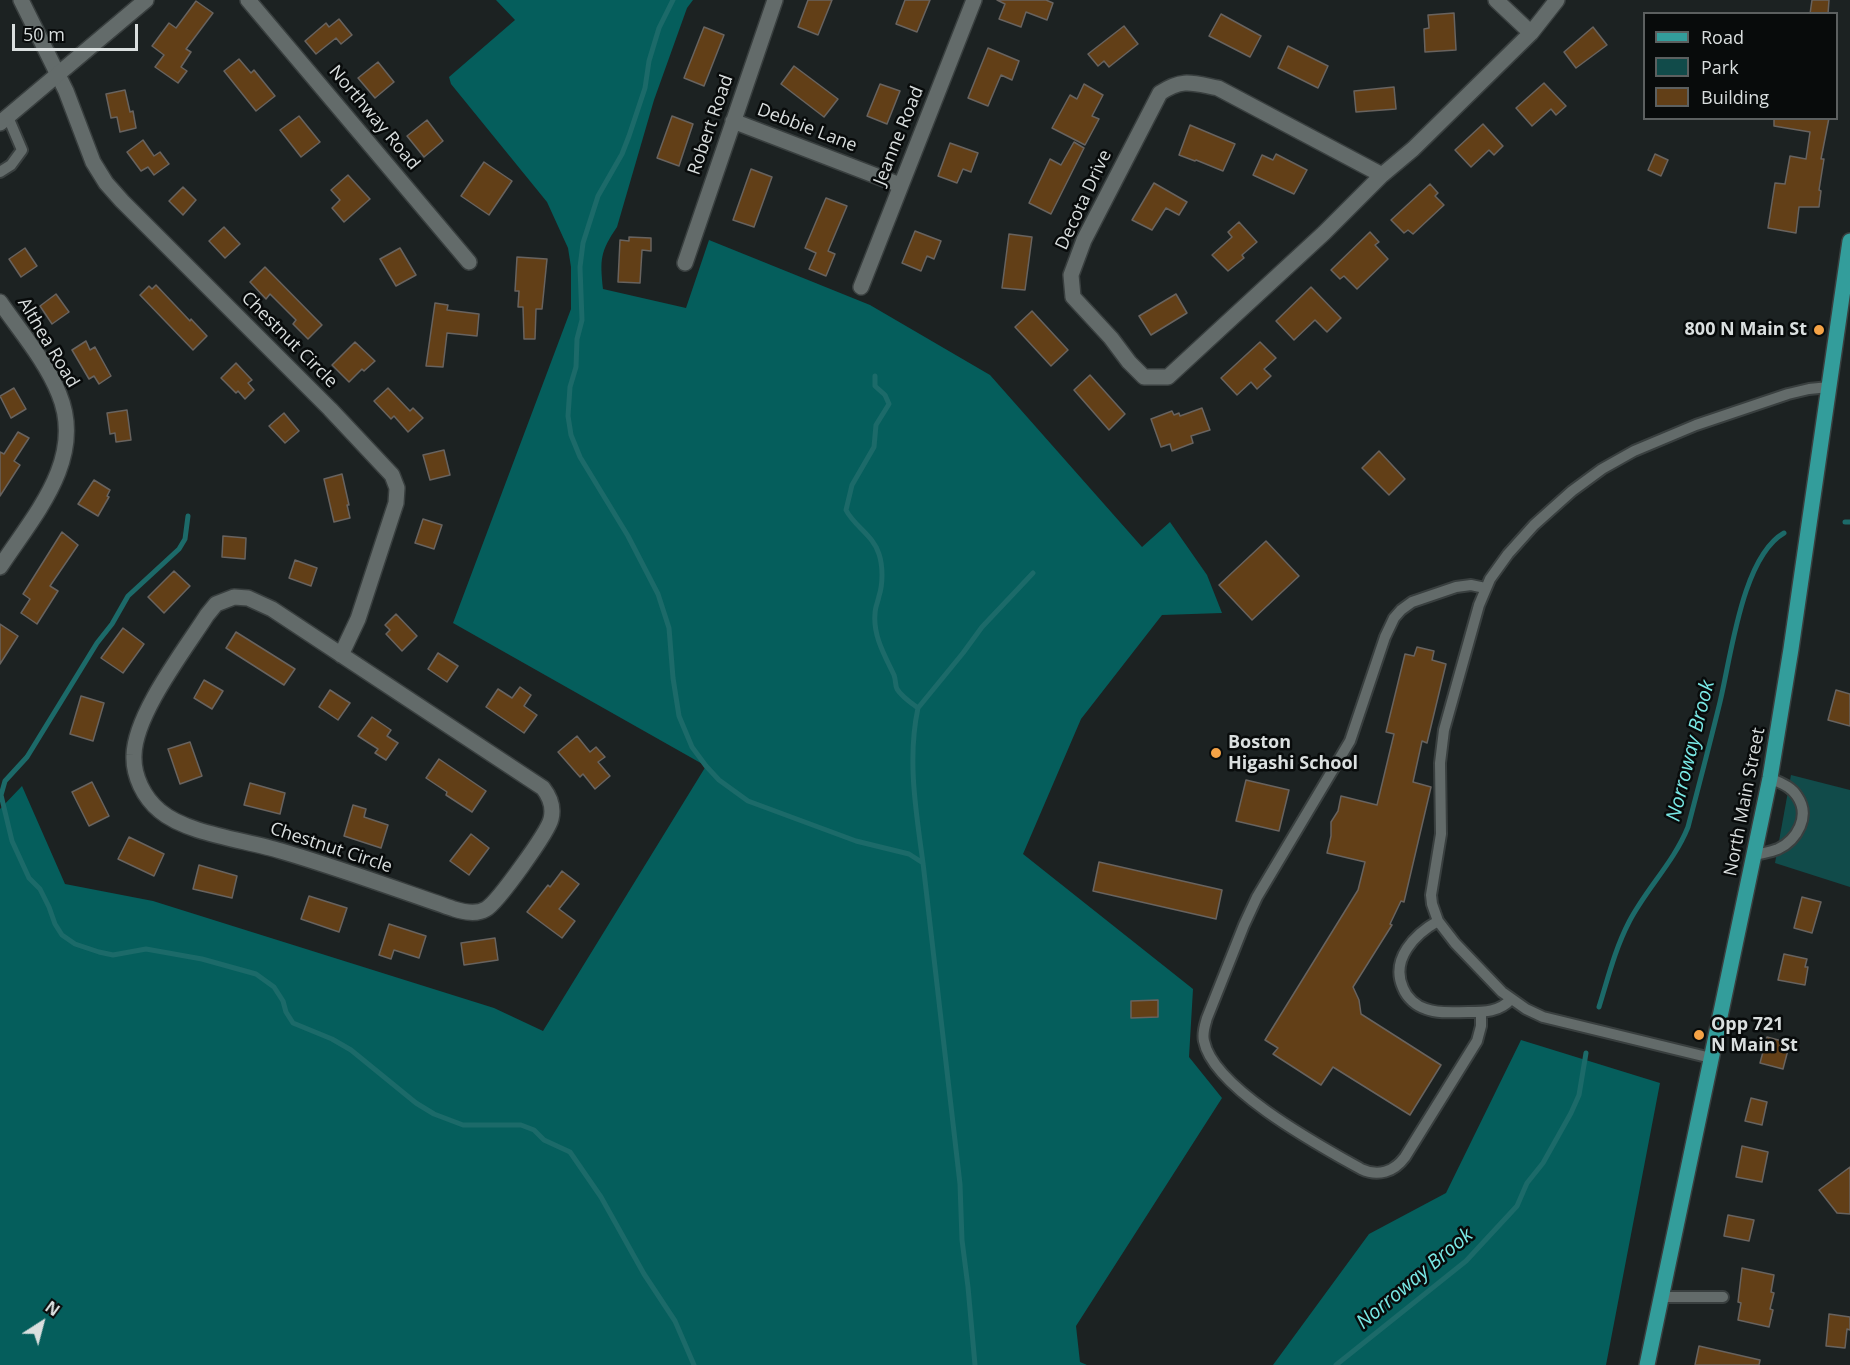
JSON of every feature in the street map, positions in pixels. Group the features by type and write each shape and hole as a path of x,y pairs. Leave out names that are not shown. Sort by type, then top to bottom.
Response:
{"main road":[{"name":"North Main Street","path":"1647,1365 1770,778 1790,658 1850,241"}],"street":[{"name":"Chestnut Circle","path":"21,0 58,75 93,162 114,192 375,455 387,468 395,482 396,502 358,619 341,655"},
{"path":"4,120 146,0"},
{"name":"Northway Road","path":"248,0 469,262"},
{"name":"Robert Road","path":"686,263 774,0"},
{"name":"Jeanne Road","path":"861,287 974,0"},
{"path":"1496,0 1531,33"},
{"name":"Decota Drive","path":"1382,175 1218,88 1193,83 1175,83 1160,93 1084,240 1071,275 1073,297 1144,377 1168,377 1324,233 1382,175 1413,149 1531,33 1557,0"},
{"name":"Debbie Lane","path":"733,121 900,185"},
{"name":"Althea Road","path":"0,302 56,386 66,415 68,436 65,456 58,475 0,567"},
{"name":"Chestnut Circle","path":"234,597 256,601 341,655 530,778 548,795 552,809 547,829 497,899 485,910 462,911 278,850 188,826 159,811 146,795 136,776 134,758 140,727 159,691 216,604 234,597"}],"lane":[{"path":"0,172 11,165 22,150 4,120"},
{"path":"1711,1058 1543,1017 1511,999 1455,943 1438,921 1431,894 1441,834 1441,752 1444,730 1485,588 1501,563 1534,525 1572,491 1612,462 1696,425 1795,392 1830,387"},
{"path":"1481,1012 1480,1032 1472,1051 1402,1161 1394,1169 1383,1173 1371,1173 1356,1167 1253,1103 1226,1077 1210,1055 1203,1034 1207,1018 1244,925 1264,885 1350,741 1385,637 1394,618 1412,602 1456,586 1471,585 1485,588"},
{"path":"1755,855 1777,850 1791,842 1797,834 1802,819 1802,806 1797,796 1787,786 1770,778"},
{"path":"1438,921 1423,930 1404,952 1399,968 1399,977 1405,993 1414,1003 1426,1010 1440,1012 1481,1012 1501,1008 1511,999"},
{"path":"1661,1297 1723,1297"}],"green space":[{"path":"1791,775 1850,790 1850,887 1775,863"}],"shaded area":[{"path":"496,0 693,0 687,8 654,100 617,227 602,256 603,289 686,308 709,240 870,305 990,375 1142,547 1170,522 1207,575 1222,613 1162,615 1081,719 1023,854 1193,989 1189,1057 1222,1098 1076,1326 1080,1362 1087,1365 0,1365 0,809 22,786 65,884 153,901 494,1008 543,1031 706,766 453,623 571,309 571,267 568,248 547,202 451,84 449,77 515,20"},
{"path":"1521,1040 1660,1083 1606,1365 1273,1365 1369,1234 1446,1193"}],"building":[{"path":"808,0 832,0 818,35 798,27"},
{"path":"905,0 930,0 917,32 896,24"},
{"path":"997,0 1046,0 1053,3 1047,20 1026,12 1021,27 999,19 1005,4"},
{"path":"1812,0 1829,0 1828,12 1810,12"},
{"path":"196,1 213,13 186,49 191,52 181,67 187,71 178,83 155,67 164,55 152,46 169,23 176,28"},
{"path":"1454,13 1456,50 1425,52 1424,29 1429,28 1428,15"},
{"path":"1221,14 1261,36 1250,57 1209,36"},
{"path":"339,19 352,35 341,44 336,38 316,54 305,41 326,23 329,27"},
{"path":"1124,26 1138,44 1109,67 1104,61 1098,66 1088,54"},
{"path":"704,27 724,35 704,86 684,78"},
{"path":"1593,27 1607,45 1576,68 1564,52"},
{"path":"1288,46 1328,66 1318,88 1278,68"},
{"path":"988,48 1019,61 1012,80 1001,75 988,106 968,98"},
{"path":"239,59 251,73 254,70 275,96 256,111 224,71"},
{"path":"378,62 394,82 375,98 358,78"},
{"path":"794,66 838,99 824,117 781,84"},
{"path":"1544,83 1566,106 1556,115 1551,109 1532,126 1516,108"},
{"path":"880,84 900,91 887,124 867,116"},
{"path":"1084,84 1103,95 1092,116 1099,119 1085,145 1052,128 1070,95 1077,99"},
{"path":"1394,87 1396,109 1356,112 1354,91"},
{"path":"125,90 130,112 133,111 136,128 120,132 117,117 111,118 106,94"},
{"path":"299,116 320,142 301,157 280,130"},
{"path":"672,116 693,124 679,166 657,158"},
{"path":"427,120 443,141 424,157 407,136"},
{"path":"1774,120 1829,120 1821,159 1824,159 1819,207 1799,207 1796,233 1768,228 1775,183 1785,184 1790,156 1806,159 1810,132 1774,126"},
{"path":"1483,124 1503,146 1494,155 1489,150 1471,167 1455,150"},
{"path":"1190,125 1235,144 1223,171 1179,155"},
{"path":"143,140 154,156 160,152 169,164 154,175 148,167 141,171 127,152"},
{"path":"1074,142 1084,148 1051,214 1029,203 1050,159 1061,165"},
{"path":"950,143 978,153 971,172 963,169 957,183 938,176"},
{"path":"1276,154 1307,170 1294,194 1253,175 1262,155 1273,160"},
{"path":"1655,154 1668,160 1661,176 1648,170"},
{"path":"484,162 512,181 489,215 461,196"},
{"path":"751,169 772,177 754,227 733,220"},
{"path":"348,175 370,199 344,222 332,208 340,200 331,190"},
{"path":"1154,183 1187,202 1179,215 1166,208 1152,230 1132,220"},
{"path":"1430,184 1438,193 1435,196 1444,205 1413,234 1408,230 1404,233 1391,220"},
{"path":"183,187 196,200 183,215 169,201"},
{"path":"826,198 847,206 828,251 835,254 826,276 809,269 816,253 805,248"},
{"path":"1239,222 1257,242 1242,255 1244,258 1228,271 1212,255 1232,237 1228,232"},
{"path":"224,227 240,244 225,258 209,241"},
{"path":"915,231 941,241 934,259 927,256 921,271 902,263"},
{"path":"1370,232 1379,242 1375,245 1388,259 1357,289 1344,276 1340,279 1331,270"},
{"path":"1009,234 1032,237 1025,290 1002,288"},
{"path":"629,237 651,238 651,251 642,250 640,283 618,282 620,240 629,241"},
{"path":"25,248 37,266 21,277 9,259"},
{"path":"400,248 416,275 396,286 380,259"},
{"path":"517,257 547,259 542,309 536,309 535,339 524,339 523,307 518,307 519,291 515,291"},
{"path":"265,267 322,325 308,339 293,324 296,320 270,294 266,299 250,282"},
{"path":"156,285 207,336 193,350 140,295 149,286 152,289"},
{"path":"1311,287 1341,318 1327,332 1315,320 1294,340 1276,321"},
{"path":"56,294 69,312 52,324 40,306"},
{"path":"1176,294 1187,313 1151,335 1139,316"},
{"path":"435,303 448,305 447,310 479,314 477,336 447,333 443,367 426,366"},
{"path":"1032,311 1068,350 1051,366 1015,327"},
{"path":"86,341 90,350 95,347 111,376 99,384 94,376 89,379 72,350"},
{"path":"355,342 375,361 364,371 362,369 349,382 332,365"},
{"path":"1260,342 1276,358 1264,369 1271,376 1257,389 1251,382 1237,395 1221,378"},
{"path":"236,363 252,380 248,383 254,390 245,399 221,378"},
{"path":"1090,375 1125,414 1109,430 1074,390"},
{"path":"14,388 26,409 11,418 0,396"},
{"path":"388,388 410,411 413,408 423,418 408,432 394,416 391,419 374,401"},
{"path":"1202,408 1210,430 1191,436 1193,443 1172,451 1170,444 1161,447 1151,419 1172,411 1174,415 1179,413 1180,416"},
{"path":"127,410 131,440 116,442 115,433 110,434 107,413"},
{"path":"284,413 299,431 285,443 269,426"},
{"path":"18,432 29,438 14,461 20,465 0,496 0,452 4,454"},
{"path":"444,450 450,475 430,480 423,455"},
{"path":"1379,451 1405,479 1389,495 1362,468"},
{"path":"342,474 350,518 334,522 324,479"},
{"path":"94,480 110,490 107,496 109,497 98,516 78,504"},
{"path":"423,519 442,525 434,549 415,543"},
{"path":"62,532 78,545 50,586 58,591 37,624 21,613 30,599 23,594"},
{"path":"223,536 246,538 245,559 222,557"},
{"path":"1266,541 1299,576 1252,620 1219,585"},
{"path":"295,560 317,568 311,586 289,578"},
{"path":"174,571 190,586 164,613 148,597"},
{"path":"396,614 417,636 402,651 386,634 390,630 385,625"},
{"path":"0,624 18,636 0,664"},
{"path":"123,628 144,644 123,673 101,658"},
{"path":"236,632 295,669 284,685 226,648"},
{"path":"1417,647 1434,651 1432,660 1446,664 1427,743 1422,741 1413,782 1431,787 1404,902 1401,901 1390,924 1392,925 1353,987 1359,1000 1361,1014 1441,1065 1410,1115 1333,1067 1321,1085 1273,1054 1278,1048 1265,1040 1358,890 1365,862 1327,853 1331,822 1338,811 1341,796 1377,805 1394,734 1386,732 1405,654 1414,656"},
{"path":"438,653 458,666 447,682 428,669"},
{"path":"204,680 223,691 212,709 194,698"},
{"path":"520,687 531,695 524,706 537,715 524,733 486,707 498,689 512,698"},
{"path":"330,690 350,703 338,720 319,707"},
{"path":"1836,690 1850,694 1850,726 1828,720"},
{"path":"81,696 104,703 93,741 70,734"},
{"path":"372,717 391,730 387,736 398,743 386,760 375,753 378,749 358,736"},
{"path":"577,736 590,752 596,747 605,757 598,762 610,776 595,789 583,774 580,777 558,752"},
{"path":"190,742 202,776 180,784 168,749"},
{"path":"439,759 486,791 472,812 426,778"},
{"path":"1246,780 1289,790 1279,831 1236,821"},
{"path":"92,782 109,816 89,826 72,792"},
{"path":"250,783 285,793 280,814 244,805"},
{"path":"353,805 366,809 364,817 388,825 381,848 344,836"},
{"path":"471,834 489,848 469,875 450,861"},
{"path":"129,837 164,854 154,876 118,859"},
{"path":"1099,862 1222,890 1216,919 1093,891"},
{"path":"199,865 237,876 232,898 193,889"},
{"path":"562,871 579,884 559,909 575,921 562,938 527,912"},
{"path":"309,896 347,908 339,932 301,919"},
{"path":"1802,897 1821,902 1812,933 1794,928"},
{"path":"389,924 426,936 419,958 394,950 391,959 379,955"},
{"path":"495,938 498,960 464,965 461,943"},
{"path":"1784,954 1807,959 1805,985 1778,980"},
{"path":"1158,1000 1158,1017 1131,1018 1131,1001"},
{"path":"1767,1037 1782,1041 1780,1047 1788,1050 1783,1069 1760,1063"},
{"path":"1751,1098 1767,1102 1762,1125 1745,1121"},
{"path":"1742,1146 1768,1152 1762,1182 1736,1177"},
{"path":"1850,1167 1850,1214 1837,1213 1819,1190"},
{"path":"1728,1215 1754,1220 1749,1241 1724,1236"},
{"path":"1742,1268 1774,1275 1771,1292 1774,1293 1770,1309 1773,1310 1769,1327 1738,1320"},
{"path":"1829,1314 1850,1317 1850,1330 1847,1329 1845,1348 1826,1346"},
{"path":"1699,1346 1760,1360 1759,1365 1695,1365"}],"waterway":[{"path":"673,0 659,28 649,61 645,88 629,136 622,154 598,196 583,243 580,267 582,320 577,339 576,367 570,387 568,416 571,435 580,457 628,536 658,594 669,628 679,716 692,747 706,766 719,780 748,801 856,841 909,854 923,863 960,1184 962,1240 975,1365"},
{"path":"875,376 875,386 885,395 889,404 876,425 874,447 852,485 846,510 873,542 879,554 882,575 875,611 878,638 894,675 897,689 918,708 913,766 915,805 923,863"},
{"path":"188,516 185,539 179,549 128,596 27,757 5,781 1,795 12,841 29,878 40,889 55,924 62,935 75,944 99,952 113,955 146,949 202,959 256,974 274,987 293,1023 332,1039 351,1050 416,1103 434,1114 463,1125 521,1125 534,1130 544,1140 570,1152 601,1197 644,1274 675,1321 694,1365"},
{"name":"Norroway Brook","path":"1845,522 1850,522"},
{"name":"Norroway Brook","path":"1599,1007 1624,932 1643,898 1675,852 1688,827 1748,585 1758,563 1770,545 1784,533"},
{"path":"918,708 982,627 1033,573"},
{"name":"Norroway Brook","path":"1336,1365 1466,1261 1517,1206 1527,1183 1543,1163 1571,1113 1579,1095 1586,1053"}],"place":[{"name":"800 N Main St","path":"1819,330"},
{"name":"Boston Higashi School","path":"1216,753"},
{"name":"Opp 721 N Main St","path":"1699,1035"}]}
